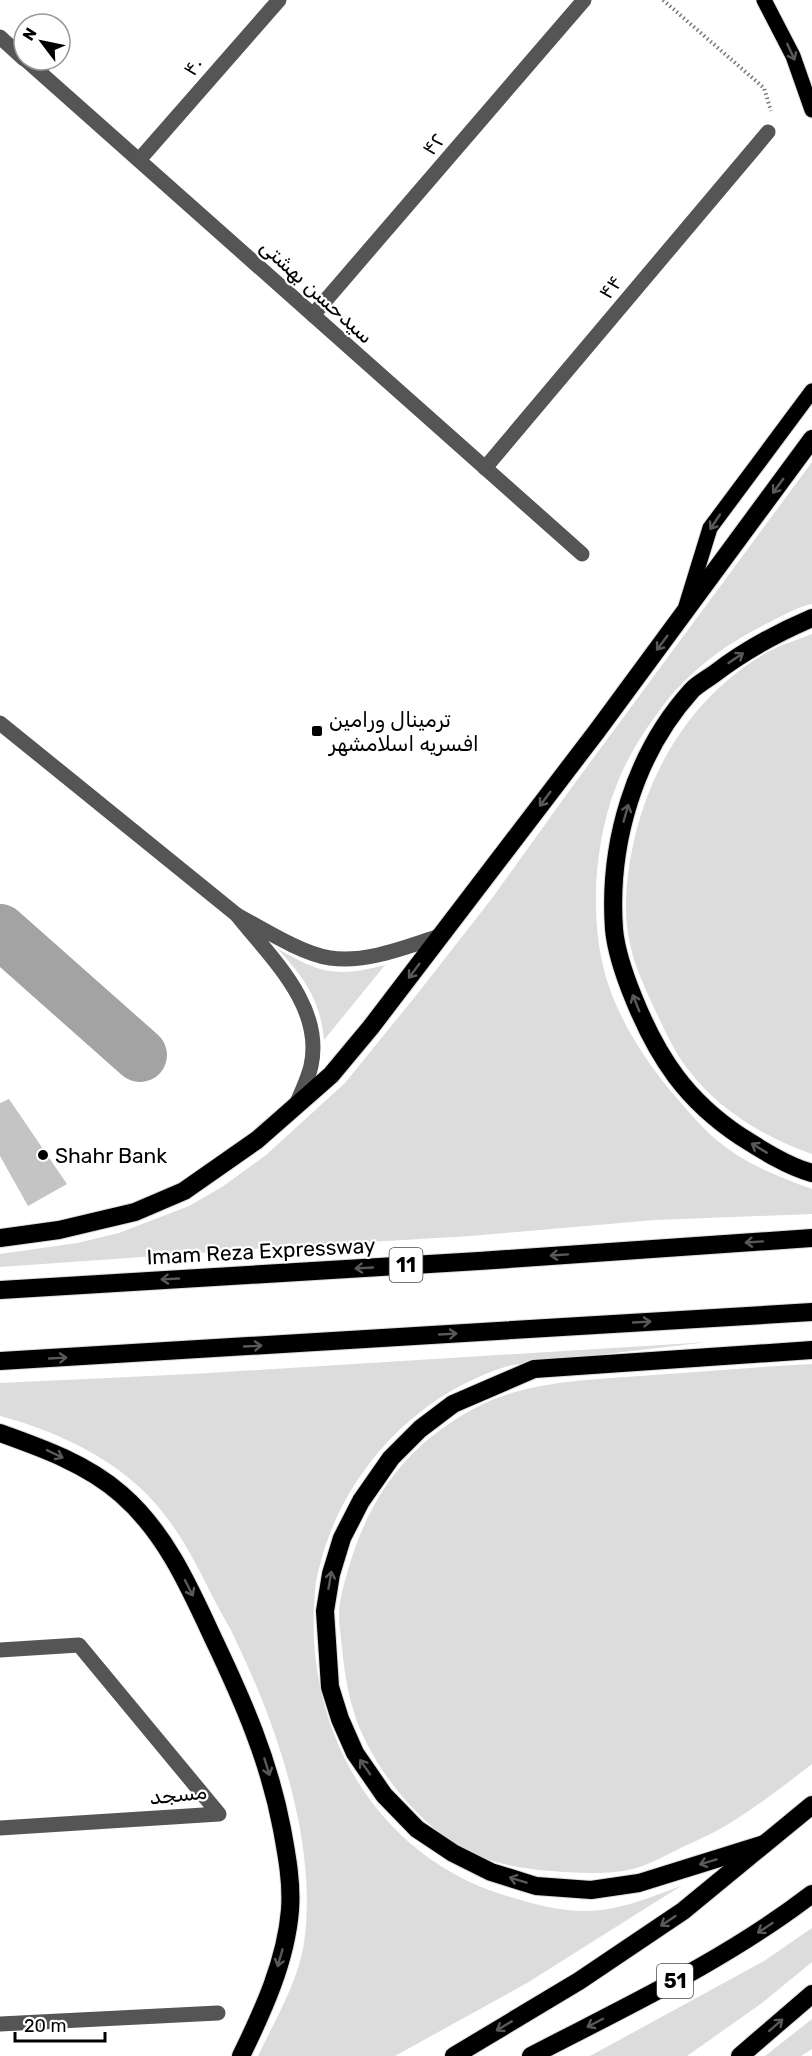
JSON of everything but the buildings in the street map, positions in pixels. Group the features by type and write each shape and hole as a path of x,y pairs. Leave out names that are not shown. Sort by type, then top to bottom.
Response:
{"highway":[{"path":"0,1238 59,1230 135,1212 184,1191 257,1140 331,1075 371,1027 684,614 812,439"},
{"path":"812,618 775,634 733,659 694,689 663,728 645,762 628,804 613,882 614,932 626,979 642,1020 660,1055 691,1096 724,1125 763,1151 812,1173"},
{"name":"Imam Reza Expressway","path":"0,1290 812,1238"},
{"path":"0,1361 812,1312"},
{"path":"764,1844 639,1883 591,1890 536,1886 491,1872 453,1853 417,1829 384,1795 355,1753 340,1719 330,1687 325,1611 331,1574 342,1538 361,1501 391,1458 420,1429 453,1404 534,1369 812,1350"},
{"path":"0,1433 44,1449 87,1470 121,1493 148,1522 174,1558 202,1613 251,1721 276,1797 288,1859 290,1911 279,1961 265,2002 241,2056"},
{"path":"454,2056 579,1981 682,1911 812,1805"},
{"name":"51","path":"531,2056 696,1970 787,1913 812,1893"},
{"path":"740,2056 812,1994"}],"main road":[{"path":"764,0 794,56 812,110"},
{"path":"684,614 710,528 812,391"}],"street":[{"name":"۴۰","path":"139,160 279,0"},
{"name":"۴۲","path":"313,315 584,0"},
{"name":"سیدحسن بهشتی","path":"0,37 12,48"},
{"name":"سیدحسن بهشتی","path":"40,72 582,554"},
{"name":"۴۴","path":"485,468 768,132"},
{"path":"0,723 237,915 312,953 329,958 362,958 440,936"},
{"path":"237,915 296,989 304,1005 313,1049 311,1067 294,1108"},
{"name":"مسجد","path":"0,1650 79,1645 219,1814 0,1828"},
{"path":"0,2024 218,2013"}],"path":[{"path":"663,0 764,88 771,110 768,132"}],"shaded area":[{"path":"812,462 812,604 796,609 754,630 725,648 697,669 661,708 629,758 609,806 598,860 596,914 598,941 608,984 622,1018 652,1067 701,1126 729,1150 775,1175 812,1189 812,1214 655,1220 471,1236 0,1267 0,1254 77,1243 119,1233 189,1206 222,1187 266,1155 345,1083 493,897"},
{"path":"812,634 812,1154 760,1131 727,1109 699,1083 687,1068 666,1034 638,970 630,944 626,909 630,861 639,820 662,763 678,737 696,712 740,670 771,650"},
{"path":"277,948 305,963 328,971 353,971 385,965 324,1040 319,1012 309,990 303,979"},
{"path":"709,1342 512,1365 480,1376 450,1392 396,1433 354,1486 325,1547 315,1591 314,1642 321,1691 335,1737 357,1780 386,1819 421,1852 462,1878 510,1897 566,1910 610,1909 681,1886 527,1983 395,2056 258,2056 297,1972 304,1943 307,1905 300,1827 280,1749 266,1711 232,1632 192,1556 162,1512 137,1485 90,1452 37,1427 0,1416 0,1383 192,1374"},
{"path":"812,1364 812,1764 762,1802 719,1829 653,1862 633,1869 603,1873 541,1870 490,1860 471,1853 452,1842 415,1811 384,1772 361,1730 347,1686 339,1616 341,1595 360,1535 383,1491 397,1471 413,1453 452,1422 496,1398 518,1391 563,1382"},
{"path":"812,1928 812,1962 762,2003 687,2056 590,2056 764,1961"},
{"path":"812,2019 812,2049 801,2056 765,2056"}],"waterway":[{"path":"0,931 140,1055"}],"place":[{"name":"ترمینال ورامین افسریه اسلامشهر","path":"317,731"},
{"name":"Shahr Bank","path":"43,1155"}]}
